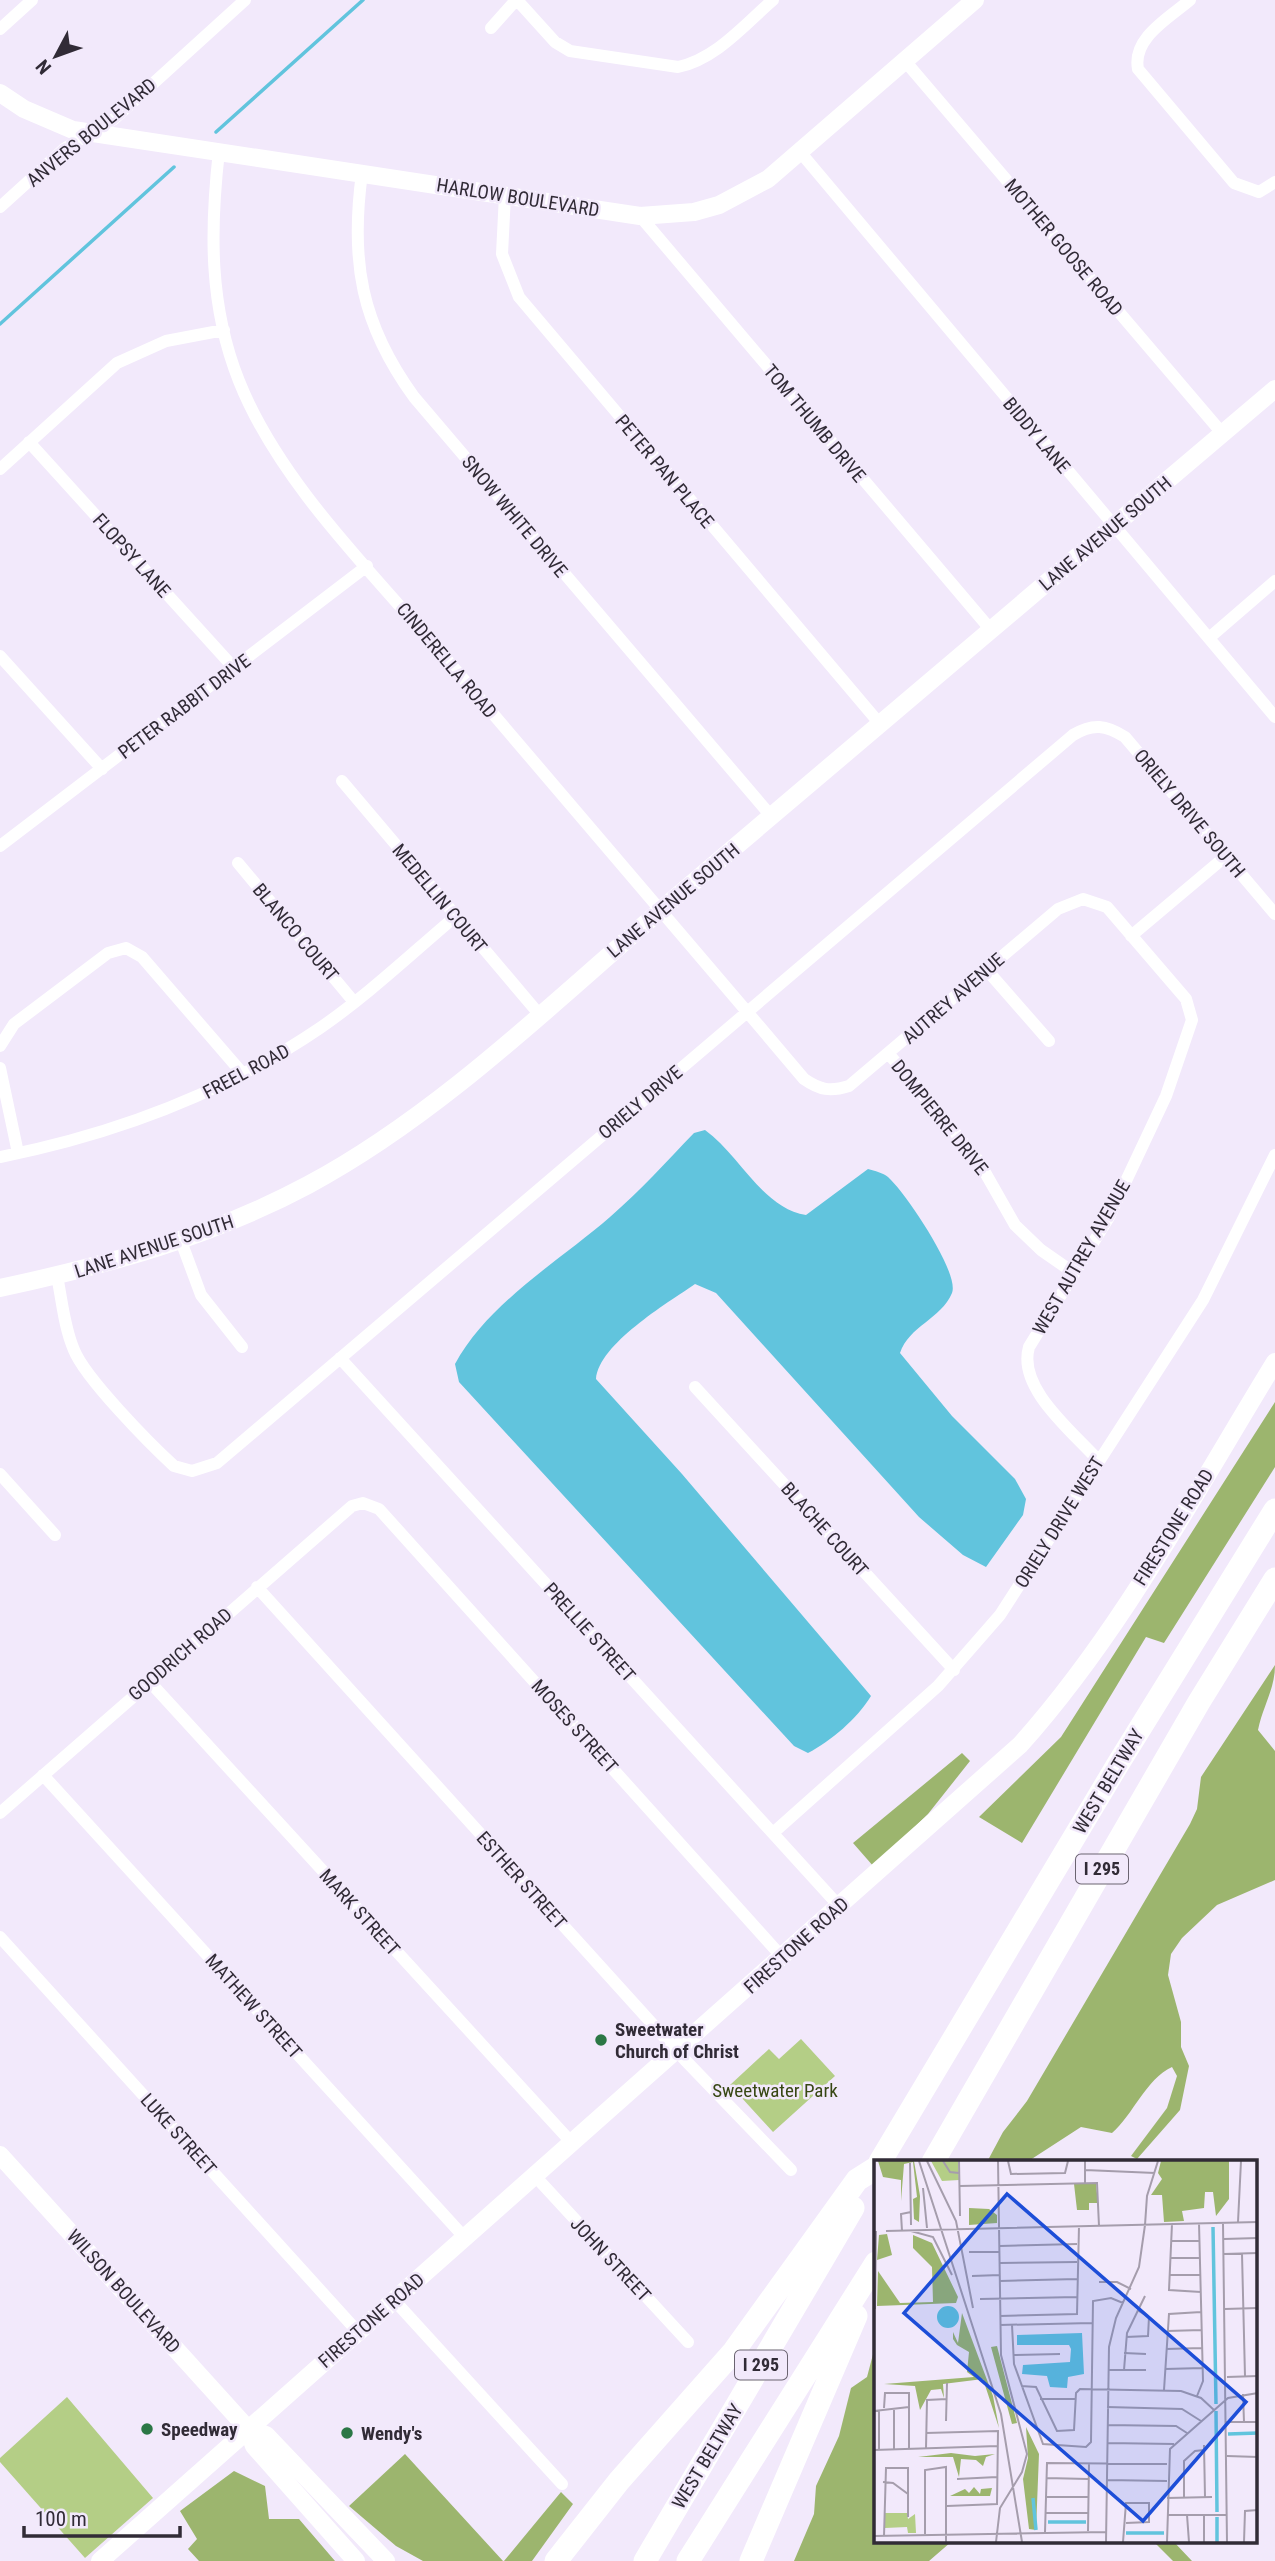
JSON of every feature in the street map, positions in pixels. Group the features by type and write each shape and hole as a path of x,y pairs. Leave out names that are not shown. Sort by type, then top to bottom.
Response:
{"highway":[{"name":"WEST BELTWAY","path":"881,2160 1118,1764 1275,1510"},
{"name":"WEST BELTWAY","path":"934,2160 1199,1702 1275,1579"},
{"path":"555,2561 619,2481 734,2351 857,2180 874,2170"},
{"name":"WEST BELTWAY","path":"645,2561 874,2172"},
{"name":"WEST BELTWAY","path":"688,2561 874,2269"},
{"path":"751,2561 874,2271"}],"street":[{"path":"0,29 32,0"},
{"name":"ANVERS BOULEVARD","path":"0,207 64,149 114,119 245,0"},
{"path":"491,28 517,0 555,43 570,51 678,67 695,63 710,54 772,0"},
{"name":"HARLOW BOULEVARD","path":"0,93 49,122 92,132 640,216 694,212 719,205 768,179 975,0"},
{"path":"1190,0 1142,41 1136,57 1138,69 1234,183 1249,191 1258,192 1275,182"},
{"path":"223,1 232,11"},
{"name":"MOTHER GOOSE ROAD","path":"905,61 1222,433"},
{"name":"CINDERELLA ROAD","path":"219,151 211,247 224,330 239,380 273,448 301,487 367,566 804,1079 817,1088 833,1091"},
{"name":"BIDDY LANE","path":"800,153 1275,717"},
{"name":"SNOW WHITE DRIVE","path":"362,173 356,250 369,316 386,357 414,397 771,816"},
{"name":"PETER PAN PLACE","path":"505,195 502,254 519,297 880,724"},
{"name":"TOM THUMB DRIVE","path":"640,216 991,630"},
{"path":"0,469 105,372 134,353 166,341 224,330"},
{"name":"LANE AVENUE SOUTH","path":"0,1288 57,1276 181,1241 273,1203 354,1158 435,1101 1275,388"},
{"name":"FLOPSY LANE","path":"29,442 234,668"},
{"name":"PETER RABBIT DRIVE","path":"0,846 367,566"},
{"path":"1209,638 1275,581"},
{"path":"0,656 102,769"},
{"name":"ORIELY DRIVE SOUTH","path":"1096,726 1111,728 1125,737 1275,914"},
{"name":"ORIELY DRIVE","path":"57,1276 69,1335 80,1362 165,1458 183,1469 204,1469 217,1462 1073,735 1096,726"},
{"name":"MEDELLIN COURT","path":"342,781 540,1014"},
{"path":"1131,936 1226,856"},
{"name":"BLANCO COURT","path":"238,863 354,1002"},
{"name":"AUTREY AVENUE","path":"833,1091 849,1086 1058,909 1072,901 1083,899 1107,907 1131,936"},
{"name":"FREEL ROAD","path":"0,1157 77,1140 135,1122 243,1074 290,1048 354,1002 456,916"},
{"name":"WEST AUTREY AVENUE","path":"1098,1460 1035,1390 1026,1369 1029,1347 1109,1217 1166,1096 1190,1032 1192,1020 1186,999 1131,936"},
{"path":"0,1046 14,1024 107,953 126,948 142,957 243,1074"},
{"path":"986,969 1049,1041"},
{"name":"DOMPIERRE DRIVE","path":"888,1053 978,1160 1015,1224 1041,1250 1074,1273"},
{"path":"0,1068 18,1153"},
{"name":"ORIELY DRIVE WEST","path":"773,1833 954,1670 1000,1615 1203,1300 1275,1155"},
{"path":"181,1241 201,1295 242,1347"},
{"name":"PRELLIE STREET","path":"340,1358 839,1906"},
{"name":"FIRESTONE ROAD","path":"100,2561 988,1775 1055,1706 1110,1630 1275,1362"},
{"name":"BLACHE COURT","path":"695,1387 954,1670"},
{"path":"0,1474 55,1535"},
{"name":"GOODRICH ROAD","path":"0,1813 257,1587 352,1506 363,1503"},
{"name":"MOSES STREET","path":"363,1503 379,1509 782,1957"},
{"name":"ESTHER STREET","path":"257,1587 676,2050 791,2170"},
{"name":"MARK STREET","path":"149,1681 572,2143"},
{"name":"MATHEW STREET","path":"43,1775 465,2238"},
{"name":"LUKE STREET","path":"0,1937 358,2332"},
{"name":"WILSON BOULEVARD","path":"0,2155 248,2428 254,2446 356,2561"},
{"name":"JOHN STREET","path":"535,2176 688,2342"},
{"path":"394,2300 562,2484"},
{"name":"WILSON BOULEVARD","path":"248,2428 265,2435 386,2561"}],"green space":[{"path":"1275,1402 1275,1467 1164,1643 1146,1637 1022,1843 979,1817 1061,1737"},
{"path":"1275,1665 1273,1682 1258,1730 1275,1751 1275,1880 1217,1905 1182,1938 1171,1954 1168,1975 1181,2022 1181,2047 1189,2066 1180,2110 1137,2159 1131,2156 1167,2108 1177,2076 1172,2067 1147,2088 1112,2133 1081,2127 1030,2160 988,2160 1003,2132 1027,2101 1190,1824 1197,1809 1201,1777"},
{"path":"962,1753 970,1761 928,1814 874,1867 853,1843"},
{"name":"Sweetwater Park","path":"801,2039 835,2076 773,2132 730,2085 769,2049 779,2059"},
{"path":"874,2351 874,2544 949,2544 929,2561 794,2561 814,2514 816,2486 839,2436 851,2388 867,2377"},
{"path":"67,2397 153,2498 85,2558 0,2462 0,2458"},
{"path":"405,2454 503,2561 423,2561 396,2546 349,2506"},
{"path":"234,2471 265,2486 269,2519 299,2519 335,2561 199,2561 188,2549 197,2539 180,2511"},
{"path":"561,2492 573,2504 532,2561 504,2561"},
{"path":"1156,2544 1176,2544 1192,2561 1173,2561"}],"water":[{"path":"705,1130 776,1202 806,1215 868,1169 886,1176 896,1185 940,1251 952,1283 952,1293 947,1302 910,1336 900,1353 952,1416 1015,1479 1026,1499 1023,1515 986,1567 963,1555 919,1517 716,1293 695,1284 636,1326 609,1352 596,1379 682,1474 871,1696 843,1729 808,1753 794,1746 459,1382 455,1364 469,1342 505,1303 621,1207 694,1133"}],"waterway":[{"path":"216,132 363,0"},
{"path":"0,324 174,167"}],"place":[{"name":"Sweetwater Church of Christ","path":"601,2040"},
{"name":"Speedway","path":"147,2429"},
{"name":"Wendy's","path":"347,2433"}]}
